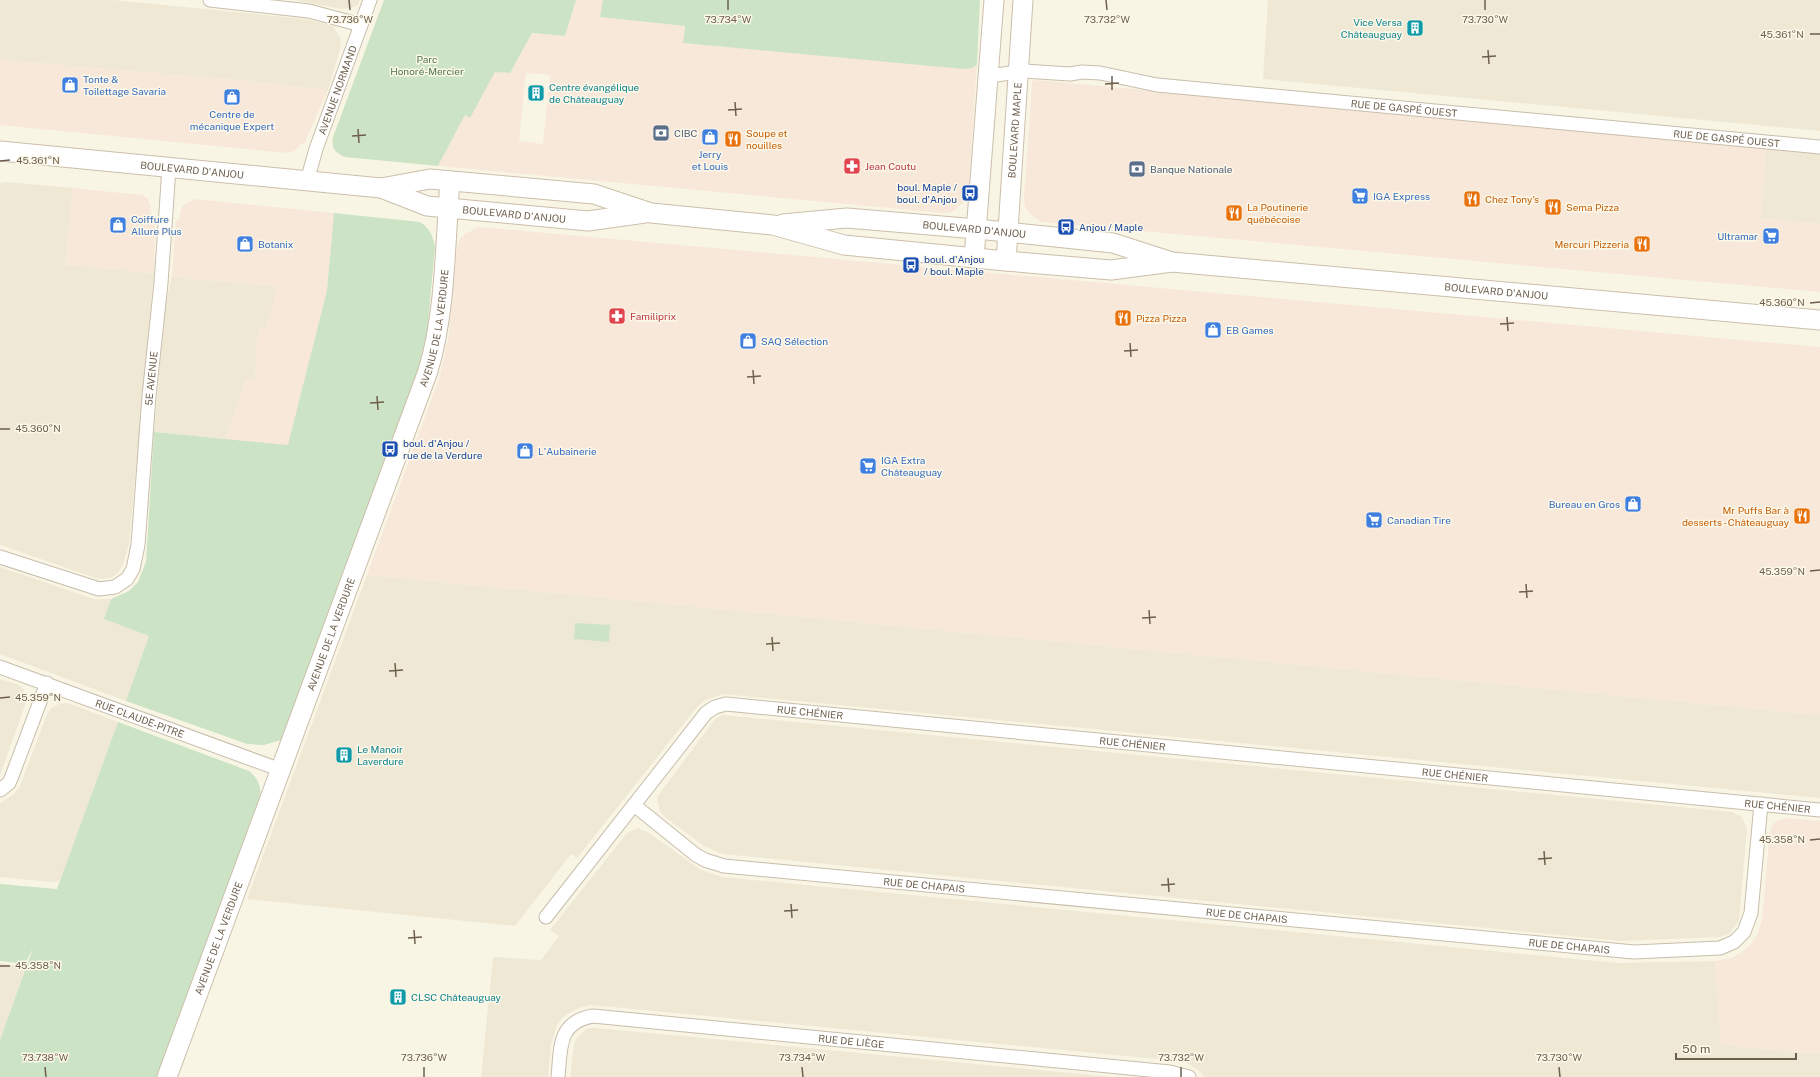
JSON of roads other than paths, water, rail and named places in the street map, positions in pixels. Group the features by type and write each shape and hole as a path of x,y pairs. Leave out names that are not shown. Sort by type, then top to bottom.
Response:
{"street":[{"path":"210,0 308,11 361,25"},
{"name":"AVENUE NORMAND","path":"307,182 316,149 370,0"},
{"path":"974,258 994,0"},
{"name":"BOULEVARD MAPLE","path":"1006,261 1023,0"},
{"name":"RUE DE GASPÉ OUEST","path":"989,76 1019,72 1070,74 1082,72 1100,73 1157,85 1820,147"},
{"name":"BOULEVARD D'ANJOU","path":"1,150 307,182 381,188 430,179 594,194 650,213"},
{"name":"5E AVENUE","path":"0,557 90,588 106,589 121,584 133,569 139,538 149,396 161,283 169,168"},
{"name":"AVENUE DE LA VERDURE","path":"167,1077 420,395 432,358 439,314 450,181"},
{"name":"BOULEVARD D'ANJOU","path":"381,188 427,206 588,221 650,213 773,225 844,245 1006,261 1110,270 1172,262 1820,320"},
{"name":"BOULEVARD D'ANJOU","path":"773,225 847,218 977,229 1113,243 1172,262"},
{"name":"RUE CLAUDE-PITRE","path":"0,667 281,770"},
{"path":"0,790 9,783 47,683"},
{"name":"RUE CHÉNIER","path":"546,917 706,713 715,707 726,704 1820,810"},
{"name":"RUE DE CHAPAIS","path":"634,805 696,855 705,860 724,866 1634,952 1720,948 1734,942 1744,932 1751,912 1761,804"},
{"name":"RUE DE LIÈGE","path":"558,1077 563,1035 573,1023 580,1019 593,1016 1170,1072 1189,1077"}],"place":[{"name":"Vice Versa Châteauguay","path":"1415,28"},
{"name":"Tonte & Toilettage Savaria","path":"70,85"},
{"name":"Centre évangélique de Châteauguay","path":"536,93"},
{"name":"Centre de mécanique Expert","path":"232,97"},
{"name":"CIBC","path":"661,133"},
{"name":"Jerry et Louis","path":"710,137"},
{"name":"Soupe et nouilles","path":"733,139"},
{"name":"Jean Coutu","path":"852,166"},
{"name":"Banque Nationale","path":"1137,169"},
{"name":"boul. Maple / boul. d'Anjou","path":"970,193"},
{"name":"IGA Express","path":"1360,196"},
{"name":"Chez Tony's","path":"1472,199"},
{"name":"Sema Pizza","path":"1553,207"},
{"name":"La Poutinerie québécoise","path":"1234,213"},
{"name":"Coiffure Allure Plus","path":"118,225"},
{"name":"Anjou / Maple","path":"1066,227"},
{"name":"Ultramar","path":"1771,236"},
{"name":"Botanix","path":"245,244"},
{"name":"Mercuri Pizzeria","path":"1642,244"},
{"name":"boul. d'Anjou / boul. Maple","path":"911,265"},
{"name":"Familiprix","path":"617,316"},
{"name":"Pizza Pizza","path":"1123,318"},
{"name":"EB Games","path":"1213,330"},
{"name":"SAQ Sélection","path":"748,341"},
{"name":"boul. d'Anjou / rue de la Verdure","path":"390,449"},
{"name":"L'Aubainerie","path":"525,451"},
{"name":"IGA Extra Châteauguay","path":"868,466"},
{"name":"Bureau en Gros","path":"1633,504"},
{"name":"Mr Puffs Bar à desserts - Châteauguay","path":"1802,516"},
{"name":"Canadian Tire","path":"1374,520"},
{"name":"Le Manoir Laverdure","path":"344,755"},
{"name":"CLSC Châteauguay","path":"398,997"}],"park label":[{"name":"Parc Honoré-Mercier","path":"427,64"}]}
